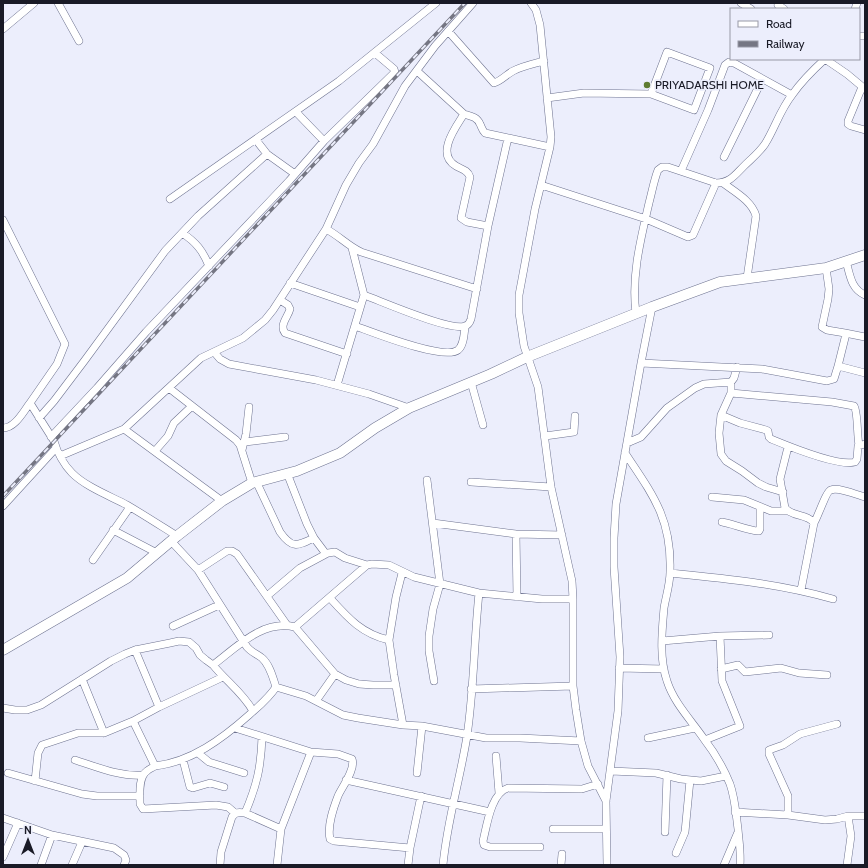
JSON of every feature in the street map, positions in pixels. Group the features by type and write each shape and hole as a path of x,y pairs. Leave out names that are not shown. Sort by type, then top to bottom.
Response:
{"main road":[{"path":"3,650 127,578 222,501 254,482 297,470 340,453 375,428 409,408 527,357 636,313 720,282 826,268 865,255"}],"street":[{"path":"3,29 34,3"},
{"path":"58,3 79,41"},
{"path":"170,200 339,81 436,3"},
{"path":"60,456 124,429 201,358 243,338 265,320 280,300 326,229 346,185 372,144 401,93 426,57 473,3"},
{"path":"531,3 536,10 540,25 551,137 535,209 519,295 519,313 527,357 538,387 546,436 551,487 569,560 574,599 573,686 581,741 588,766 606,801"},
{"path":"448,31 494,83 498,82 514,70 544,61"},
{"path":"547,98 584,93 652,94 694,110 710,68 667,52 652,94"},
{"path":"51,437 97,388 146,332 295,174 324,141 395,72 394,69 375,53"},
{"path":"681,171 706,116 725,65 730,60 762,80 792,95"},
{"path":"720,183 730,181 758,153 765,143 779,114 792,95 824,60"},
{"path":"826,60 864,88 848,121 848,124 865,130"},
{"path":"417,71 464,114 474,116 480,122 482,131 485,133 550,147"},
{"path":"724,157 762,80"},
{"path":"296,112 324,141"},
{"path":"464,114 450,139 447,152 449,159 454,165 466,172 470,177 461,218 467,222 488,226"},
{"path":"355,326 432,351 451,353 458,350 462,344 465,327 471,319 488,226 508,138"},
{"path":"256,140 267,154 295,174"},
{"path":"39,418 51,405 85,360 148,272 165,251 198,216 267,154"},
{"path":"636,313 634,301 638,257 658,170 662,167 668,167 720,183 750,204 754,209 756,216 747,278"},
{"path":"541,185 646,219 686,237 691,237 720,183"},
{"path":"3,220 65,344 57,364 30,403 14,424 10,427 3,428"},
{"path":"326,229 335,234 352,248 405,267 477,289"},
{"path":"182,233 202,250 208,266"},
{"path":"337,385 364,295 352,248"},
{"path":"846,261 854,287 858,292 865,296"},
{"path":"826,268 828,277 828,299 822,327 827,330 865,337"},
{"path":"290,283 360,307"},
{"path":"364,295 440,323 450,326 465,327"},
{"path":"280,300 288,305 290,309 282,326 285,333 347,354"},
{"path":"607,865 606,801 618,711 619,643 614,567 616,504 652,307"},
{"path":"641,363 762,369 831,381 834,379 838,366 845,333"},
{"path":"214,352 220,359 229,364 337,385 409,408"},
{"path":"838,366 865,373"},
{"path":"627,443 641,437 666,408 695,388 704,384 730,382 734,378 738,367"},
{"path":"471,382 483,425"},
{"path":"730,382 731,393 721,416 719,433 720,454 726,461 742,470 758,483 783,492"},
{"path":"169,388 191,407 236,440 242,450 244,460 254,482 284,538 290,543 299,545 314,538"},
{"path":"721,416 766,430 768,431 771,439 805,453 851,463 855,462 857,459 862,445 857,425 857,411 854,406 832,402 731,393"},
{"path":"30,403 51,437 60,456 72,473 82,481 130,507 174,539 198,570 250,651 262,658 266,663 276,687 316,701 343,715 403,725 422,726 486,738 581,741"},
{"path":"155,451 168,436 174,423 191,407"},
{"path":"242,450 245,442 249,407"},
{"path":"546,436 574,432 575,416"},
{"path":"124,429 222,501"},
{"path":"245,442 285,437"},
{"path":"787,511 785,508 780,479 788,446"},
{"path":"3,506 56,448"},
{"path":"625,453 650,490 660,508 667,528 670,548 670,573 664,609 662,642 664,669 672,693 695,728 705,740 729,783 733,795 741,848 740,865"},
{"path":"287,473 307,524 314,538 326,554"},
{"path":"427,480 440,584 433,609 429,636 429,651 434,681"},
{"path":"471,482 551,487"},
{"path":"801,590 814,523 821,511 825,496 831,490 837,490 865,497"},
{"path":"712,497 744,500 760,508 771,511 787,511 810,519 814,523"},
{"path":"93,560 130,507"},
{"path":"722,522 735,524 753,532 759,531 760,508"},
{"path":"433,523 516,534 562,535"},
{"path":"113,530 157,553"},
{"path":"516,534 517,597"},
{"path":"198,570 222,553 232,551 237,554 287,625"},
{"path":"267,596 300,568 326,554 335,552 345,558 367,565 389,565 402,572 440,584 479,593 517,597 574,599"},
{"path":"295,627 367,565"},
{"path":"402,572 389,640 403,725"},
{"path":"670,573 734,579 801,590 833,599"},
{"path":"443,865 447,831 467,735 479,593"},
{"path":"330,598 348,618 361,628 372,635 389,640"},
{"path":"173,626 220,605"},
{"path":"213,665 263,629 272,626 287,625 295,627 335,674 346,680 359,684 396,684"},
{"path":"662,642 720,636 769,635"},
{"path":"705,740 740,726 722,681 720,636"},
{"path":"3,708 27,710 41,705 111,661 135,650 179,641 189,642 196,648 200,655 213,665 223,677 242,694 254,711"},
{"path":"135,650 159,707"},
{"path":"721,668 738,665 745,672 781,668 799,673 827,675"},
{"path":"619,668 664,669"},
{"path":"316,701 335,674"},
{"path":"35,780 38,753 42,744 78,733 104,732 133,721 223,677"},
{"path":"82,679 104,732"},
{"path":"471,690 573,686"},
{"path":"276,687 270,696 235,728 198,753 172,764 155,766 146,771 143,775 140,804 143,809 216,805 228,807 235,813 245,813 281,829"},
{"path":"133,721 155,766"},
{"path":"788,815 788,796 769,754 769,750 783,745 800,734 836,724"},
{"path":"417,773 422,726"},
{"path":"235,728 311,752 338,754 352,759 353,767 334,808 331,819 330,839 334,841 410,848"},
{"path":"648,738 695,728"},
{"path":"245,813 257,782 260,766 262,737"},
{"path":"277,865 281,829 311,752"},
{"path":"198,753 209,762 244,773"},
{"path":"496,756 499,793"},
{"path":"75,760 126,775 143,775"},
{"path":"183,760 190,787 193,788 210,783 224,787"},
{"path":"610,771 656,773 701,781 726,776"},
{"path":"8,773 82,794 97,796 140,796"},
{"path":"665,832 667,775"},
{"path":"346,780 490,812"},
{"path":"676,853 685,832 690,780"},
{"path":"540,847 490,847 484,845 483,841 490,812 499,793 508,788 582,789 598,784"},
{"path":"408,865 421,796"},
{"path":"736,812 788,815 825,820 848,816 865,816"},
{"path":"220,865 221,852 225,837 235,813"},
{"path":"847,865 851,836 848,816"},
{"path":"3,818 52,834 114,848 119,850 126,858 124,865"},
{"path":"3,858 18,823"},
{"path":"553,829 606,829"},
{"path":"724,865 738,832"},
{"path":"41,865 52,834"},
{"path":"72,865 82,842"},
{"path":"561,865 562,854"}],"railway":[{"path":"3,496 465,3"}],"place":[{"name":"PRIYADARSHI HOME","path":"647,85"}]}
